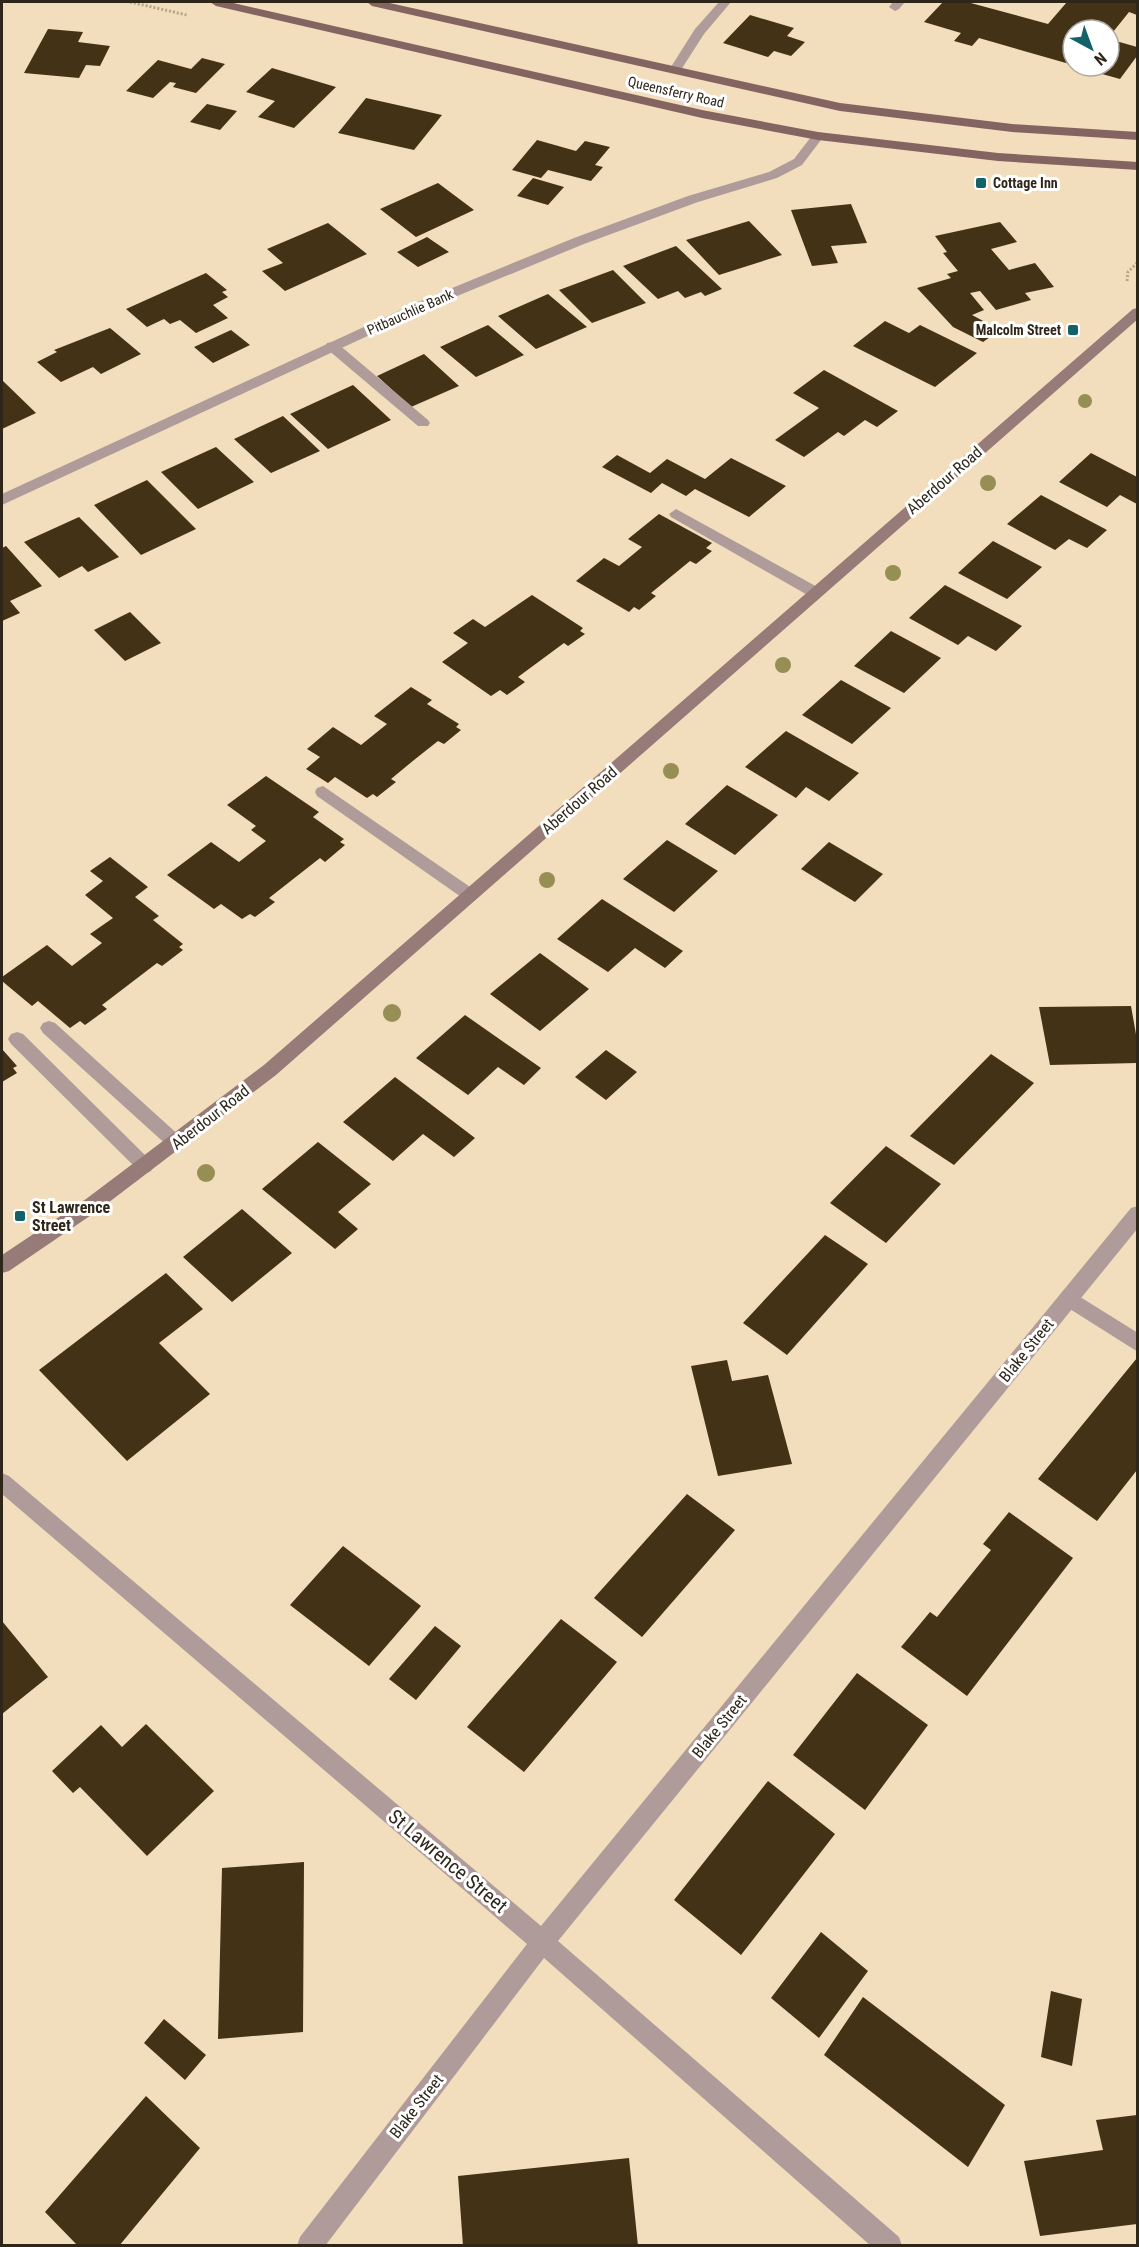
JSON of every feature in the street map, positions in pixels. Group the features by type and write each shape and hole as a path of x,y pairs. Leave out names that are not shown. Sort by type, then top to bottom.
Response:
{"main road":[{"name":"Queensferry Road","path":"216,2 702,114 818,136 998,158 1137,166"},
{"name":"Queensferry Road","path":"372,2 840,107 1012,128 1137,136"},
{"name":"Aberdour Road","path":"2,1265 145,1166 270,1070 1137,312"}],"street":[{"path":"675,70 699,32 724,2"},
{"name":"Pitbauchlie Bank","path":"2,500 423,305 579,241 693,199 773,175 798,162 818,136"},
{"path":"332,346 423,423"},
{"path":"676,514 816,592"},
{"path":"323,792 470,895"},
{"path":"49,1028 176,1143"},
{"path":"17,1039 145,1166"},
{"name":"Blake Street","path":"309,2246 542,1942 1137,1214"},
{"path":"1069,1298 1137,1344"},
{"name":"St Lawrence Street","path":"2,1482 542,1942 890,2246"}],"path":[{"path":"1132,284 1126,281 1128,272 1137,262"}],"building":[{"path":"943,2 967,2 1048,24 1067,2 1137,2 1137,15 1129,12 1121,22 1121,18 1061,18 1061,62 979,38 972,46 954,41 961,33 924,22"},
{"path":"750,15 794,28 787,36 805,42 791,56 774,51 768,57 723,43"},
{"path":"48,29 83,32 78,42 110,46 100,66 86,65 79,78 24,73"},
{"path":"1121,42 1137,47 1137,56 1121,78"},
{"path":"202,58 225,64 196,93 173,87 176,83 170,82 153,98 126,91 158,60 191,69"},
{"path":"272,68 336,87 294,128 258,117 275,101 246,92"},
{"path":"366,98 442,115 414,150 338,133"},
{"path":"207,104 237,111 220,130 190,122"},
{"path":"537,140 576,151 585,141 610,147 595,165 603,167 591,181 548,170 541,178 512,170"},
{"path":"533,178 564,187 548,205 517,196"},
{"path":"438,183 474,210 416,237 380,209"},
{"path":"851,204 867,243 831,246 838,263 812,266 791,210"},
{"path":"749,221 782,255 719,275 686,240"},
{"path":"1000,222 1017,242 991,249 1009,270 1035,263 1054,287 1025,293 1031,300 996,310 980,291 970,293 984,310 972,315 1000,330 983,342 953,327 917,288 951,278 947,274 958,271 943,253 947,252 935,236"},
{"path":"328,223 367,254 285,291 262,271 283,263 267,249"},
{"path":"427,237 449,252 418,267 397,252"},
{"path":"676,246 722,289 705,296 701,292 685,298 678,291 658,299 623,266"},
{"path":"613,270 646,303 592,323 559,290"},
{"path":"206,273 227,290 222,292 228,297 213,305 228,318 196,333 180,320 170,324 164,319 147,327 126,309"},
{"path":"548,294 587,327 536,349 498,316"},
{"path":"885,321 909,333 920,325 977,353 935,387 853,346"},
{"path":"488,325 524,355 476,377 440,347"},
{"path":"110,328 141,354 101,374 93,367 61,382 37,362 57,352 54,350"},
{"path":"231,330 250,345 213,363 194,347"},
{"path":"424,354 459,386 411,407 377,376"},
{"path":"824,370 898,411 877,427 865,420 844,436 838,432 804,457 775,440 819,408 793,393"},
{"path":"2,380 36,413 2,429"},
{"path":"353,385 391,420 328,449 290,414"},
{"path":"283,416 320,451 271,473 234,439"},
{"path":"216,447 254,482 198,509 161,472"},
{"path":"1091,453 1137,477 1137,504 1120,495 1107,507 1059,482"},
{"path":"617,455 650,473 667,459 705,479 731,458 786,486 749,517 695,489 686,496 662,483 651,493 602,467"},
{"path":"147,480 196,529 141,555 94,505"},
{"path":"1041,495 1107,530 1087,548 1069,539 1055,550 1007,524"},
{"path":"659,514 712,543 706,548 712,551 696,564 690,561 651,593 656,596 639,610 634,607 629,612 576,581 604,558 619,566 642,547 628,539"},
{"path":"79,517 119,557 88,572 82,566 59,578 24,542"},
{"path":"993,541 1042,567 1007,599 958,573"},
{"path":"6,546 42,586 10,601 20,613 2,621 2,548"},
{"path":"945,585 1022,626 996,651 968,636 958,645 909,618"},
{"path":"532,595 583,628 580,631 585,634 568,646 564,643 518,677 525,682 507,695 500,690 491,696 442,662 468,643 453,633 473,619 485,627"},
{"path":"130,612 161,643 125,661 94,630"},
{"path":"891,631 941,658 904,693 854,666"},
{"path":"841,680 891,708 852,744 802,715"},
{"path":"411,687 432,700 427,704 459,724 456,727 461,730 444,744 438,741 414,760 391,779 396,782 377,797 373,794 367,798 335,777 328,783 306,769 320,757 307,749 333,727 361,745 387,724 374,716"},
{"path":"786,731 859,773 829,801 806,787 796,798 745,767"},
{"path":"266,776 319,812 313,817 344,839 340,842 345,845 325,862 320,858 269,898 275,902 255,917 250,914 242,919 221,904 214,909 167,875 211,842 239,862 266,841 251,830 256,826 227,805"},
{"path":"727,785 778,815 735,855 685,824"},
{"path":"667,840 718,871 674,912 623,879"},
{"path":"829,842 883,874 855,902 801,869"},
{"path":"110,857 148,887 135,897 159,916 153,920 183,944 179,947 183,950 162,966 157,963 102,1005 107,1009 85,1025 80,1021 70,1028 38,1001 32,1006 2,981 2,977 47,945 72,966 102,943 90,934 113,918 85,895 103,881 90,871"},
{"path":"602,899 683,951 665,968 635,948 608,972 557,939"},
{"path":"540,953 589,989 540,1031 490,994"},
{"path":"1131,1006 1137,1040 1137,1063 1050,1065 1039,1007"},
{"path":"465,1015 541,1068 524,1085 498,1067 468,1095 416,1058"},
{"path":"2,1049 17,1066 13,1068 17,1073 2,1082"},
{"path":"606,1050 637,1072 606,1100 575,1077"},
{"path":"991,1054 1034,1083 954,1165 910,1136"},
{"path":"395,1077 475,1138 454,1157 423,1134 393,1161 343,1122"},
{"path":"318,1142 371,1184 338,1212 358,1229 335,1249 262,1189"},
{"path":"886,1146 941,1184 886,1243 830,1203"},
{"path":"242,1209 292,1253 232,1302 183,1257"},
{"path":"825,1235 868,1264 787,1355 743,1323"},
{"path":"166,1273 203,1309 159,1343 210,1394 127,1461 39,1370"},
{"path":"1137,1358 1137,1470 1097,1521 1038,1479"},
{"path":"727,1360 732,1381 768,1375 792,1464 718,1476 691,1366"},
{"path":"687,1494 735,1530 642,1637 594,1598"},
{"path":"1009,1512 1073,1558 967,1696 901,1647 930,1612 937,1617 991,1550 983,1544"},
{"path":"343,1546 421,1606 369,1666 290,1605"},
{"path":"561,1619 617,1662 524,1772 467,1727"},
{"path":"2,1621 48,1677 2,1714"},
{"path":"435,1626 461,1646 416,1700 389,1679"},
{"path":"857,1673 928,1725 865,1810 793,1755"},
{"path":"146,1724 214,1791 147,1856 80,1787 73,1793 52,1771 101,1725 122,1747"},
{"path":"768,1781 835,1834 741,1955 674,1900"},
{"path":"304,1862 303,2032 218,2039 222,1868"},
{"path":"821,1932 868,1971 819,2038 771,1998"},
{"path":"1051,1991 1082,1999 1072,2066 1041,2057"},
{"path":"863,1997 1005,2105 968,2167 824,2055"},
{"path":"164,2019 206,2055 185,2080 144,2043"},
{"path":"146,2096 200,2148 119,2246 78,2246 45,2212"},
{"path":"1137,2115 1137,2224 1040,2236 1024,2161 1103,2150 1096,2120"},
{"path":"629,2158 638,2246 463,2246 458,2176"}],"place":[{"name":"Cottage Inn","path":"981,183"},
{"name":"Malcolm Street","path":"1073,330"},
{"name":"St Lawrence Street","path":"20,1216"}]}
